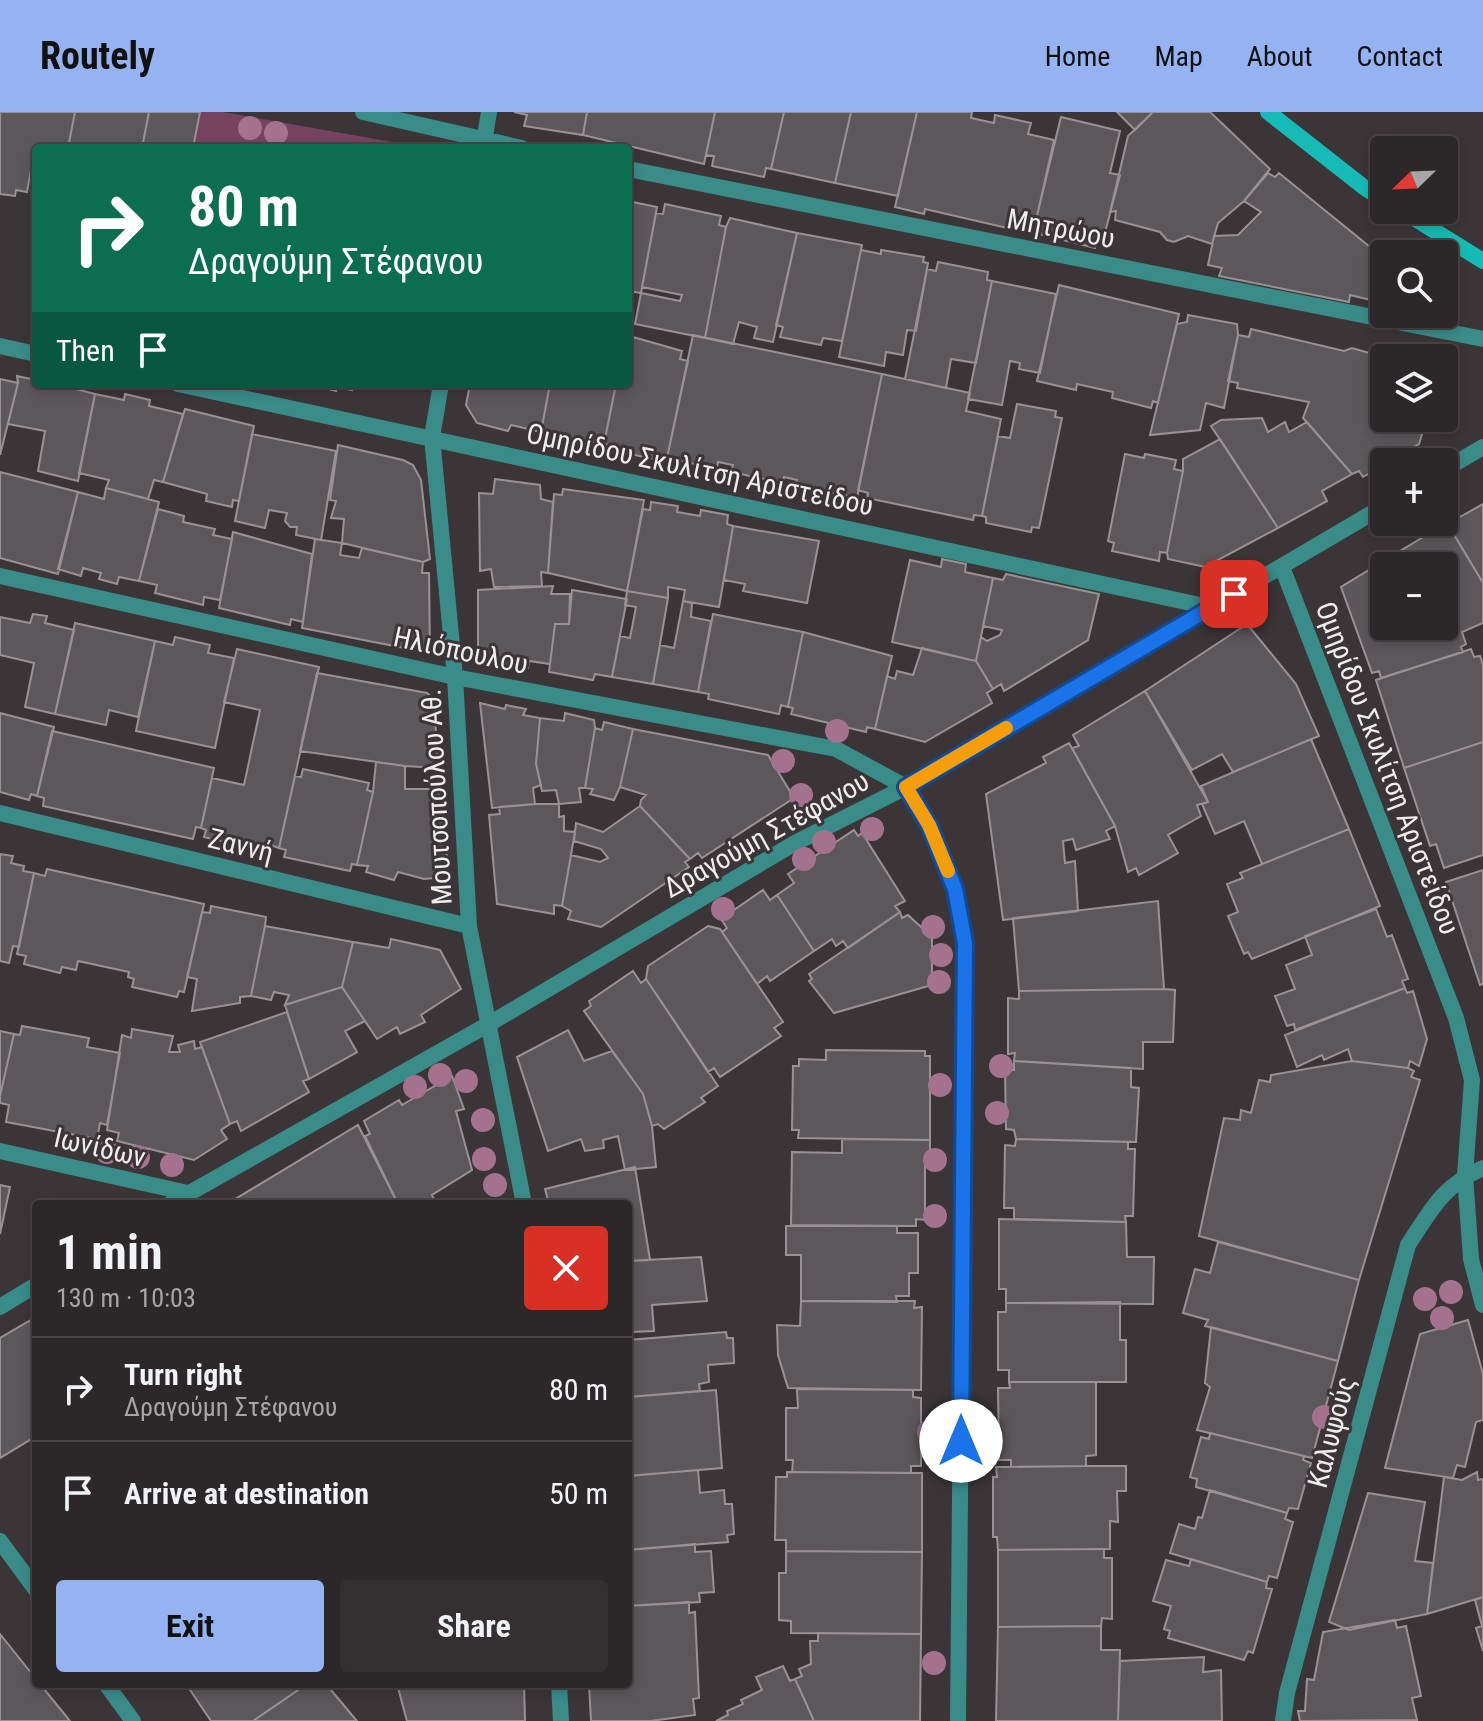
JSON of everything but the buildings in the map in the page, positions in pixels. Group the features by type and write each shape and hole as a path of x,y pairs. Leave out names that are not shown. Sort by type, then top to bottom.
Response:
{"main road":[{"path":"1268,112 1370,191"},
{"path":"1424,224 1483,261"}],"street":[{"path":"363,112 484,144 489,112"},
{"name":"Μητρώου","path":"632,170 1483,339"},
{"path":"0,346 32,353"},
{"name":"Ομηρίδου Σκυλίτση Αριστείδου","path":"197,388 1209,607"},
{"name":"Μουτσοπούλου Αθ.","path":"440,388 432,437 455,677 469,926 523,1200"},
{"path":"1458,462 1483,447"},
{"name":"Δραγούμη Στέφανου","path":"177,1200 489,1024 795,843 906,787 1370,514"},
{"name":"Ομηρίδου Σκυλίτση Αριστείδου","path":"1282,567 1456,1018 1472,1080 1465,1175 1471,1259 1483,1305"},
{"name":"Ηλιόπουλου","path":"0,576 455,677 836,749 906,787"},
{"path":"906,787 929,825 955,889 965,943 958,1721"},
{"name":"Ζαννή","path":"0,813 469,926"},
{"name":"Ιωνίδων","path":"0,1151 188,1193"},
{"path":"1465,1175 1483,1168"},
{"name":"Καλυψούς","path":"1283,1721 1287,1693 1408,1245 1441,1194 1465,1175"},
{"path":"0,1307 32,1287"},
{"path":"0,1541 32,1585"},
{"path":"109,1688 133,1721"},
{"path":"559,1688 561,1721"}],"shaded area":[{"path":"200,112 223,112 403,144 194,144"}],"slow traffic":[{"path":"948,871 929,825 906,787 1006,728"}],"route":[{"path":"961,1441 965,943 955,889 929,825 906,787 1234,594"}]}
